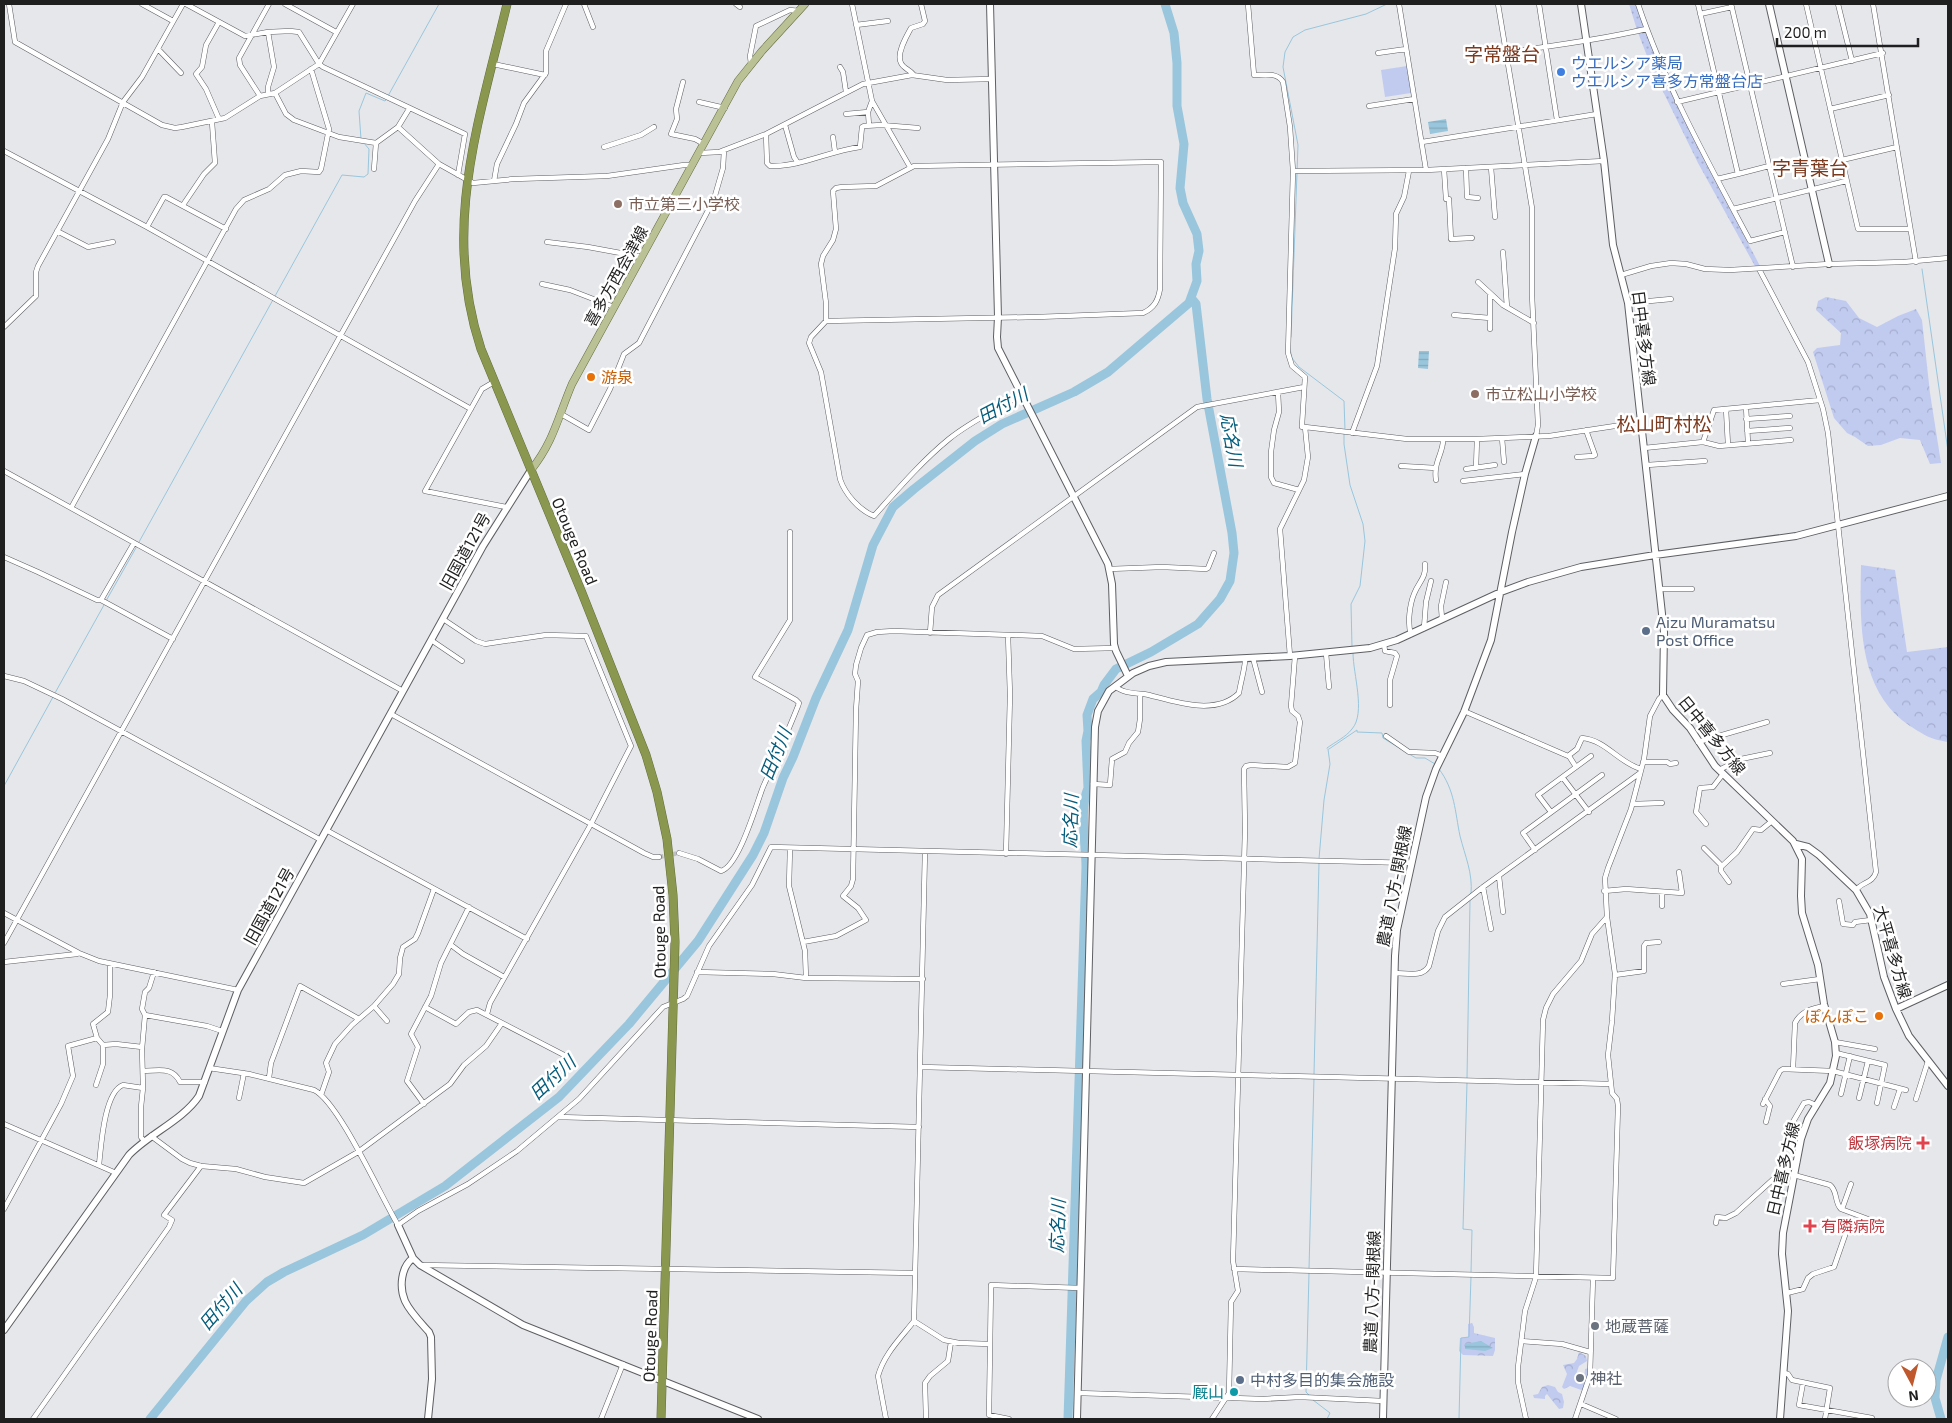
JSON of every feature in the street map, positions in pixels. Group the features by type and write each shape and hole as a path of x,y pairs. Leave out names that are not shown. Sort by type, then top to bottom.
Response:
{"highway":[{"name":"Otouge Road","path":"507,4 467,180 462,229 465,278 475,330 494,382 582,593 646,755 657,792 667,839 673,895 675,942 661,1419"}],"main road":[{"name":"喜多方西会津線","path":"531,470 546,449 572,384 725,108 738,81 805,4"}],"street":[{"path":"9,4 16,42 168,127 182,128 212,122 231,115 260,96 275,92 319,64 353,4"},
{"path":"142,4 173,21"},
{"path":"4,327 36,296 36,272 108,139 123,102 142,77 173,21 185,4 245,36 268,32 299,32 319,64 409,109 465,134 458,176"},
{"path":"260,96 240,65 239,58 269,4"},
{"path":"286,4 336,32"},
{"path":"494,181 497,164 524,103 544,75 546,51 566,4"},
{"path":"584,4 593,27"},
{"path":"852,4 872,101 910,167"},
{"path":"913,74 903,66 900,58 902,48 911,28 923,24 925,21 921,4"},
{"path":"990,4 998,317 996,337 998,348 1109,569 1112,584 1115,648 1127,673"},
{"path":"1212,1419 1219,1405 1229,1393 1231,1302 1238,1291 1233,1261 1244,859 1244,769 1246,766 1256,764 1288,767 1297,760 1300,722 1298,716 1292,711 1291,706 1292,656 1280,528 1304,480 1308,457 1305,427 1302,425 1304,377 1292,366 1288,353 1293,171 1290,127 1283,82 1277,76 1254,75 1248,4"},
{"path":"1399,4 1426,170"},
{"path":"1498,4 1517,128 1532,208 1538,425 1536,436"},
{"path":"1539,4 1557,120"},
{"name":"日中喜多方線","path":"1581,4 1604,161 1613,245 1628,302 1665,642 1663,695 1673,710 1690,728 1711,761 1796,844 1803,865 1802,913 1816,954 1825,1006 1835,1042 1836,1053 1830,1083 1808,1119 1801,1139 1782,1242 1782,1261 1788,1311 1781,1419"},
{"path":"1638,4 1646,29 1677,102 1750,241 1785,232"},
{"path":"1698,4 1738,174"},
{"path":"1769,4 1829,264"},
{"path":"1806,4 1858,229 1910,229"},
{"path":"1838,4 1852,61"},
{"path":"1874,4 1916,262"},
{"path":"1700,14 1732,5 1793,267"},
{"path":"751,64 753,31 756,26 790,10 799,11"},
{"path":"856,25 888,21"},
{"path":"219,119 206,89 196,74 202,67 206,45 220,22"},
{"path":"1506,53 1587,39 1624,36 1646,29"},
{"path":"268,32 274,67 268,87 268,94"},
{"path":"158,49 181,72"},
{"path":"1378,53 1406,49"},
{"path":"1677,102 1883,53"},
{"path":"493,64 544,75"},
{"path":"840,68 843,72 846,92"},
{"path":"71,508 236,209 244,200 269,189 286,175 301,172 319,172 329,129 311,69"},
{"path":"700,152 713,153 724,150 766,134 785,126 863,84 913,74 947,80 992,80"},
{"path":"683,82 676,109 677,119 671,134 704,144"},
{"path":"275,92 286,114 294,120 328,134 349,140 376,143 398,127 409,109"},
{"path":"1830,109 1889,95"},
{"path":"1369,106 1414,99"},
{"path":"869,125 868,112 872,101"},
{"path":"700,102 725,108"},
{"path":"846,114 868,112"},
{"path":"1422,142 1597,114"},
{"path":"183,205 204,174 215,163 212,122"},
{"path":"766,134 767,163 770,166 798,162 860,147 862,127 869,125 918,128"},
{"path":"785,126 794,157 798,162"},
{"path":"398,127 439,164 473,183 608,176 693,165"},
{"path":"604,147 642,135 654,127"},
{"path":"833,137 835,152"},
{"path":"374,169 376,143"},
{"path":"1842,160 1897,147"},
{"path":"561,414 589,430 610,389 624,354 639,343 714,199 723,168 724,150"},
{"path":"4,151 147,227 471,409"},
{"path":"1293,171 1444,170 1604,161"},
{"path":"826,321 1143,313 1153,308 1160,289 1161,162 910,167 905,172 893,176 883,184 842,187 836,188 833,191 836,229 833,240 823,256 821,264 826,303 826,321 812,337 810,343 821,372 840,479 846,492 868,514 874,516 920,465 950,438 976,420 1024,397"},
{"path":"4,943 415,201 439,164"},
{"path":"1717,179 1769,166"},
{"path":"1491,167 1495,217"},
{"path":"1466,168 1467,197 1478,198"},
{"path":"1352,433 1377,366 1395,248 1396,214 1404,197 1409,170"},
{"path":"1444,170 1446,199 1449,199 1451,239 1472,238"},
{"path":"1732,208 1846,181"},
{"path":"147,227 164,197 183,205 226,230"},
{"path":"57,231 88,247 112,242"},
{"path":"547,242 642,257"},
{"path":"1503,252 1507,307"},
{"path":"1621,275 1651,266 1671,263 1686,264 1704,269 1759,269 1829,264 1916,262 1948,258"},
{"path":"1759,269 1805,357 1820,400 1828,434 1876,872 1872,880 1861,885 1856,890"},
{"path":"1478,282 1490,295 1534,323"},
{"path":"542,284 570,290 614,308"},
{"path":"1490,295 1490,329"},
{"path":"1628,302 1671,299"},
{"path":"1454,315 1490,318"},
{"path":"494,382 482,389 425,491 506,507"},
{"path":"930,633 932,607 938,595 1073,495 1197,407 1304,387"},
{"path":"1278,392 1279,412 1272,440 1271,478 1274,483 1299,490"},
{"path":"1703,442 1714,410 1820,400"},
{"path":"1746,407 1748,443"},
{"path":"1726,409 1728,445"},
{"path":"1746,419 1790,416"},
{"path":"1305,427 1407,439 1477,439 1559,435 1641,422"},
{"path":"1747,431 1790,428"},
{"path":"1577,457 1595,455 1586,430"},
{"name":"農道 八方-関根線","path":"1383,1419 1397,930 1426,797 1464,711 1491,640 1512,532 1536,436"},
{"path":"1502,438 1504,462"},
{"path":"1436,480 1436,468 1444,443 1443,439"},
{"path":"1476,468 1477,439"},
{"path":"1644,448 1703,442 1713,446 1791,440"},
{"path":"1647,465 1704,461"},
{"path":"1466,469 1495,465"},
{"path":"1401,466 1436,468"},
{"name":"旧国道121号","path":"4,1330 129,1155 144,1141 193,1104 202,1090 238,990 431,640 506,507 531,470"},
{"path":"4,471 403,691"},
{"path":"1463,481 1525,474"},
{"path":"1077,1419 1078,1288 1093,784 1096,720 1103,700 1109,691 1127,673 1158,663 1292,656 1360,650 1411,634 1501,592 1528,582 1581,568 1655,554 1796,536 1948,496"},
{"path":"679,853 698,859 721,871 726,868 744,837 798,706 796,700 755,677 790,620 790,532"},
{"path":"104,602 134,543"},
{"path":"1109,569 1152,567 1208,568 1214,553"},
{"path":"4,557 104,602 172,639"},
{"path":"1411,634 1410,617 1413,595 1424,577 1426,564"},
{"path":"1424,628 1426,602 1431,581"},
{"path":"1442,619 1442,600 1446,582"},
{"path":"1659,589 1692,589"},
{"path":"443,619 476,641 485,644 546,635 586,636 631,746 591,824 504,977 486,1014"},
{"path":"803,942 836,936 866,920 861,910 843,896 852,883 858,686 856,670 860,648 867,635 870,633 930,633 1042,636 1074,649 1115,648"},
{"path":"1006,854 1010,695 1008,635"},
{"path":"431,640 462,661"},
{"path":"1384,644 1385,651 1395,653 1397,656 1390,680 1390,705"},
{"path":"1326,653 1329,687"},
{"path":"1253,658 1262,692"},
{"path":"1115,686 1121,690 1173,703 1207,706 1233,698 1239,693 1241,675 1246,664 1245,659"},
{"path":"4,676 24,681 62,699 321,840"},
{"path":"1093,784 1110,785 1112,759 1125,752 1128,743 1138,732 1140,694"},
{"path":"1234,1269 1613,1278 1618,1100 1612,1093 1610,1084 1608,1055 1615,975 1604,891 1608,868 1632,804 1641,771 1650,716 1663,695"},
{"path":"1464,711 1569,756 1576,767"},
{"path":"391,714 591,824 653,857 659,857"},
{"path":"1698,742 1767,722"},
{"path":"1386,736 1410,752 1435,753 1443,756"},
{"path":"1569,756 1577,749 1582,739 1585,738 1602,744 1625,762 1641,771"},
{"path":"1706,824 1696,812 1700,788 1713,787 1721,772 1741,759 1770,754"},
{"path":"1551,812 1538,795 1591,756"},
{"path":"1643,762 1676,764"},
{"path":"1395,973 1423,973 1429,966 1438,931 1445,917 1641,771"},
{"path":"1535,850 1523,833 1602,775"},
{"path":"1563,778 1588,812"},
{"path":"1632,804 1662,804"},
{"path":"1729,882 1720,871 1720,868 1737,852 1753,829 1761,830 1772,821"},
{"path":"326,830 527,939"},
{"name":"大平喜多方線","path":"1796,844 1808,847 1819,855 1856,890 1866,906 1871,920 1884,977 1896,1009 1909,1036 1948,1086"},
{"path":"397,1224 468,1184 517,1151 578,1099 662,1007 686,996 709,946 752,885 768,850 773,846 1006,854 1412,863"},
{"path":"790,848 789,886 805,951 806,978"},
{"path":"1704,848 1722,866"},
{"path":"886,1419 879,1382 880,1370 890,1350 914,1321 926,851"},
{"path":"1604,891 1626,889 1682,893 1679,872"},
{"path":"1499,876 1503,912"},
{"path":"1483,887 1491,929"},
{"path":"322,1095 329,1074 326,1063 330,1052 358,1019 374,1006 398,977 401,952 405,945 414,939 418,933 434,888"},
{"path":"1662,893 1662,906"},
{"path":"1839,901 1843,924 1853,925 1855,922 1871,920"},
{"path":"424,1104 408,1083 407,1077 418,1047 412,1032 433,991 441,963 469,907"},
{"path":"4,912 79,954 110,964 238,990"},
{"path":"1526,1419 1518,1382 1518,1367 1524,1311 1536,1277 1543,1020 1546,1008 1553,994 1581,961 1592,934 1607,916"},
{"path":"1615,975 1644,971 1644,944 1659,942"},
{"path":"451,945 463,954 504,977"},
{"path":"4,962 79,954"},
{"path":"96,1085 104,1064 103,1046 97,1038 93,1024 106,1014 109,1009 110,964"},
{"path":"144,1141 141,1137 142,1047 145,1016 142,1009 145,992 149,988 154,972"},
{"path":"697,972 773,974 806,978 923,978"},
{"path":"1783,984 1820,979"},
{"path":"269,1078 271,1063 300,986 358,1019"},
{"path":"1896,1009 1948,986"},
{"path":"374,1006 387,1021"},
{"path":"1792,1069 1795,1023 1797,1019 1813,1008 1825,1006"},
{"path":"425,1007 456,1024 472,1010 477,1010 564,1056"},
{"path":"145,1016 207,1026 222,1031"},
{"path":"151,1136 185,1161 201,1166 236,1169 265,1178 303,1184 358,1152 453,1082 464,1065 486,1046 502,1023"},
{"path":"4,1209 61,1104 73,1076 68,1046 97,1038"},
{"path":"1835,1042 1875,1049"},
{"path":"103,1046 116,1044 142,1047"},
{"path":"1836,1053 1886,1066 1877,1103"},
{"path":"1841,1094 1850,1056"},
{"path":"1859,1098 1868,1061"},
{"path":"1916,1099 1928,1061"},
{"path":"921,1067 1392,1077 1610,1084"},
{"path":"210,1068 269,1078 314,1090 322,1095 358,1152 413,1258 420,1265 524,1325 758,1419"},
{"path":"1766,1122 1770,1106 1764,1101 1781,1069 1833,1072 1906,1090"},
{"path":"143,1071 172,1072 177,1075 180,1082 205,1082"},
{"path":"239,1098 244,1073"},
{"path":"99,1166 106,1113 116,1089 123,1084 143,1088"},
{"path":"1894,1107 1900,1089"},
{"path":"1786,1140 1790,1128 1804,1103 1809,1102 1816,1105"},
{"path":"558,1117 919,1126"},
{"path":"4,1124 116,1173"},
{"path":"1716,1223 1717,1217 1726,1218 1736,1213 1791,1163 1797,1162"},
{"path":"33,1419 169,1227 172,1220 164,1215 201,1166"},
{"path":"1794,1175 1832,1187 1838,1206 1842,1210 1876,1222"},
{"path":"1842,1210 1851,1184"},
{"path":"1787,1293 1803,1289 1808,1278 1813,1274 1834,1267 1850,1221"},
{"path":"413,1258 407,1262 402,1280 405,1300 431,1337 432,1379 428,1419"},
{"path":"420,1265 914,1272"},
{"path":"1575,1419 1590,1375 1593,1278"},
{"path":"1009,1419 988,1417 991,1285 1078,1288"},
{"path":"914,1321 944,1340 990,1344"},
{"path":"1522,1341 1562,1344 1590,1352"},
{"path":"926,1419 925,1383 930,1376 948,1361 951,1342"},
{"path":"601,1419 623,1364"},
{"path":"1784,1373 1788,1374 1792,1380 1830,1388 1825,1419"},
{"path":"1803,1383 1799,1405 1872,1418"},
{"path":"1078,1393 1263,1399 1300,1397 1383,1401"},
{"path":"1581,1404 1616,1419"}],"green space":[{"path":"1629,4 1637,4 1649,39 1677,106 1761,268 1756,268 1698,163 1652,69"},
{"path":"1407,66 1411,93 1385,97 1381,70"},
{"path":"1826,297 1846,301 1859,318 1877,327 1916,309 1922,320 1930,393 1941,463 1930,464 1920,440 1900,438 1881,445 1868,446 1847,433 1834,418 1813,352 1817,348 1840,345 1841,333 1816,310 1818,301"},
{"path":"1861,565 1895,570 1907,652 1948,647 1948,742 1928,737 1910,726 1893,711 1880,694 1871,674 1865,653 1861,609"},
{"path":"1472,1323 1474,1333 1495,1338 1493,1356 1463,1355 1459,1351 1460,1338 1468,1337 1468,1324"},
{"path":"1579,1352 1586,1356 1587,1361 1579,1366 1575,1377 1577,1383 1581,1383 1584,1379 1585,1369 1589,1368 1590,1373 1584,1391 1570,1386 1564,1389 1562,1387 1567,1374 1563,1365 1574,1363"},
{"path":"1548,1385 1555,1387 1562,1394 1563,1408 1559,1409 1547,1394 1545,1399 1534,1398 1533,1395 1538,1394 1542,1387"}],"shaded area":[{"path":"1446,119 1448,131 1430,134 1428,122"},
{"path":"1419,351 1429,351 1428,369 1418,368"},
{"path":"1481,1341 1493,1348 1485,1351 1465,1349 1465,1344"}],"waterway":[{"path":"388,96 439,4"},
{"name":"田付川","path":"150,1419 246,1301 267,1282 284,1272 363,1235 445,1186 559,1097 629,1024 698,941 753,855 764,833 783,778 816,698 848,630 873,545 893,507 975,441 1002,424 1074,392 1108,372 1189,303 1197,281 1196,264 1199,251 1197,234 1183,203 1180,188 1184,144 1177,106 1177,63 1174,33 1165,4"},
{"path":"1291,337 1298,145 1283,67 1285,52 1293,37 1305,30 1366,14 1387,4"},
{"path":"361,139 359,111 366,93 385,101 387,99"},
{"path":"139,542 342,175 364,177 368,174 369,149 363,142"},
{"path":"1922,269 1948,451"},
{"name":"応名川","path":"1068,1419 1086,867 1083,816 1085,796 1088,788 1087,715 1093,699 1101,692 1116,669 1151,652 1198,624 1220,599 1230,581 1234,553 1207,399 1196,304 1191,298"},
{"path":"1290,349 1292,358 1299,367 1344,401 1345,430"},
{"path":"1344,434 1350,485 1363,524 1365,541 1360,586 1351,604 1352,647"},
{"path":"106,601 137,546"},
{"path":"55,693 104,605"},
{"path":"1327,748 1347,734 1356,722 1358,693 1353,653"},
{"path":"4,786 53,697"},
{"path":"1329,749 1357,730 1357,732 1382,733 1383,738 1406,752"},
{"path":"1319,859 1324,800 1330,764 1328,749"},
{"path":"1409,754 1416,758 1425,758 1435,764"},
{"path":"1439,769 1454,801 1460,836 1470,872 1471,894"},
{"path":"1314,1074 1319,863"},
{"path":"1467,1079 1470,901"},
{"path":"1309,1269 1314,1078"},
{"path":"1467,1083 1463,1229 1472,1230 1471,1273"},
{"path":"1309,1273 1306,1392 1309,1395"},
{"path":"1459,1419 1461,1338 1469,1337 1471,1277"},
{"path":"1941,1419 1935,1398 1936,1380 1948,1337"},
{"path":"1313,1400 1330,1413 1327,1419"}],"tunnel":[{"path":"659,857 679,853"}],"place":[{"name":"ウエルシア薬局 ウエルシア喜多方常盤台店","path":"1561,72"},
{"name":"市立第三小学校","path":"618,204"},
{"name":"游泉","path":"591,377"},
{"name":"市立松山小学校","path":"1475,394"},
{"name":"Aizu Muramatsu Post Office","path":"1646,631"},
{"name":"ぽんぽこ","path":"1879,1016"},
{"name":"飯塚病院","path":"1923,1143"},
{"name":"有隣病院","path":"1810,1226"},
{"name":"地蔵菩薩","path":"1595,1326"},
{"name":"神社","path":"1580,1378"},
{"name":"中村多目的集会施設","path":"1240,1380"},
{"name":"厩山","path":"1234,1392"}],"district":[{"name":"字常盤台","path":"1502,54"},
{"name":"字青葉台","path":"1810,168"},
{"name":"松山町村松","path":"1664,424"}]}
